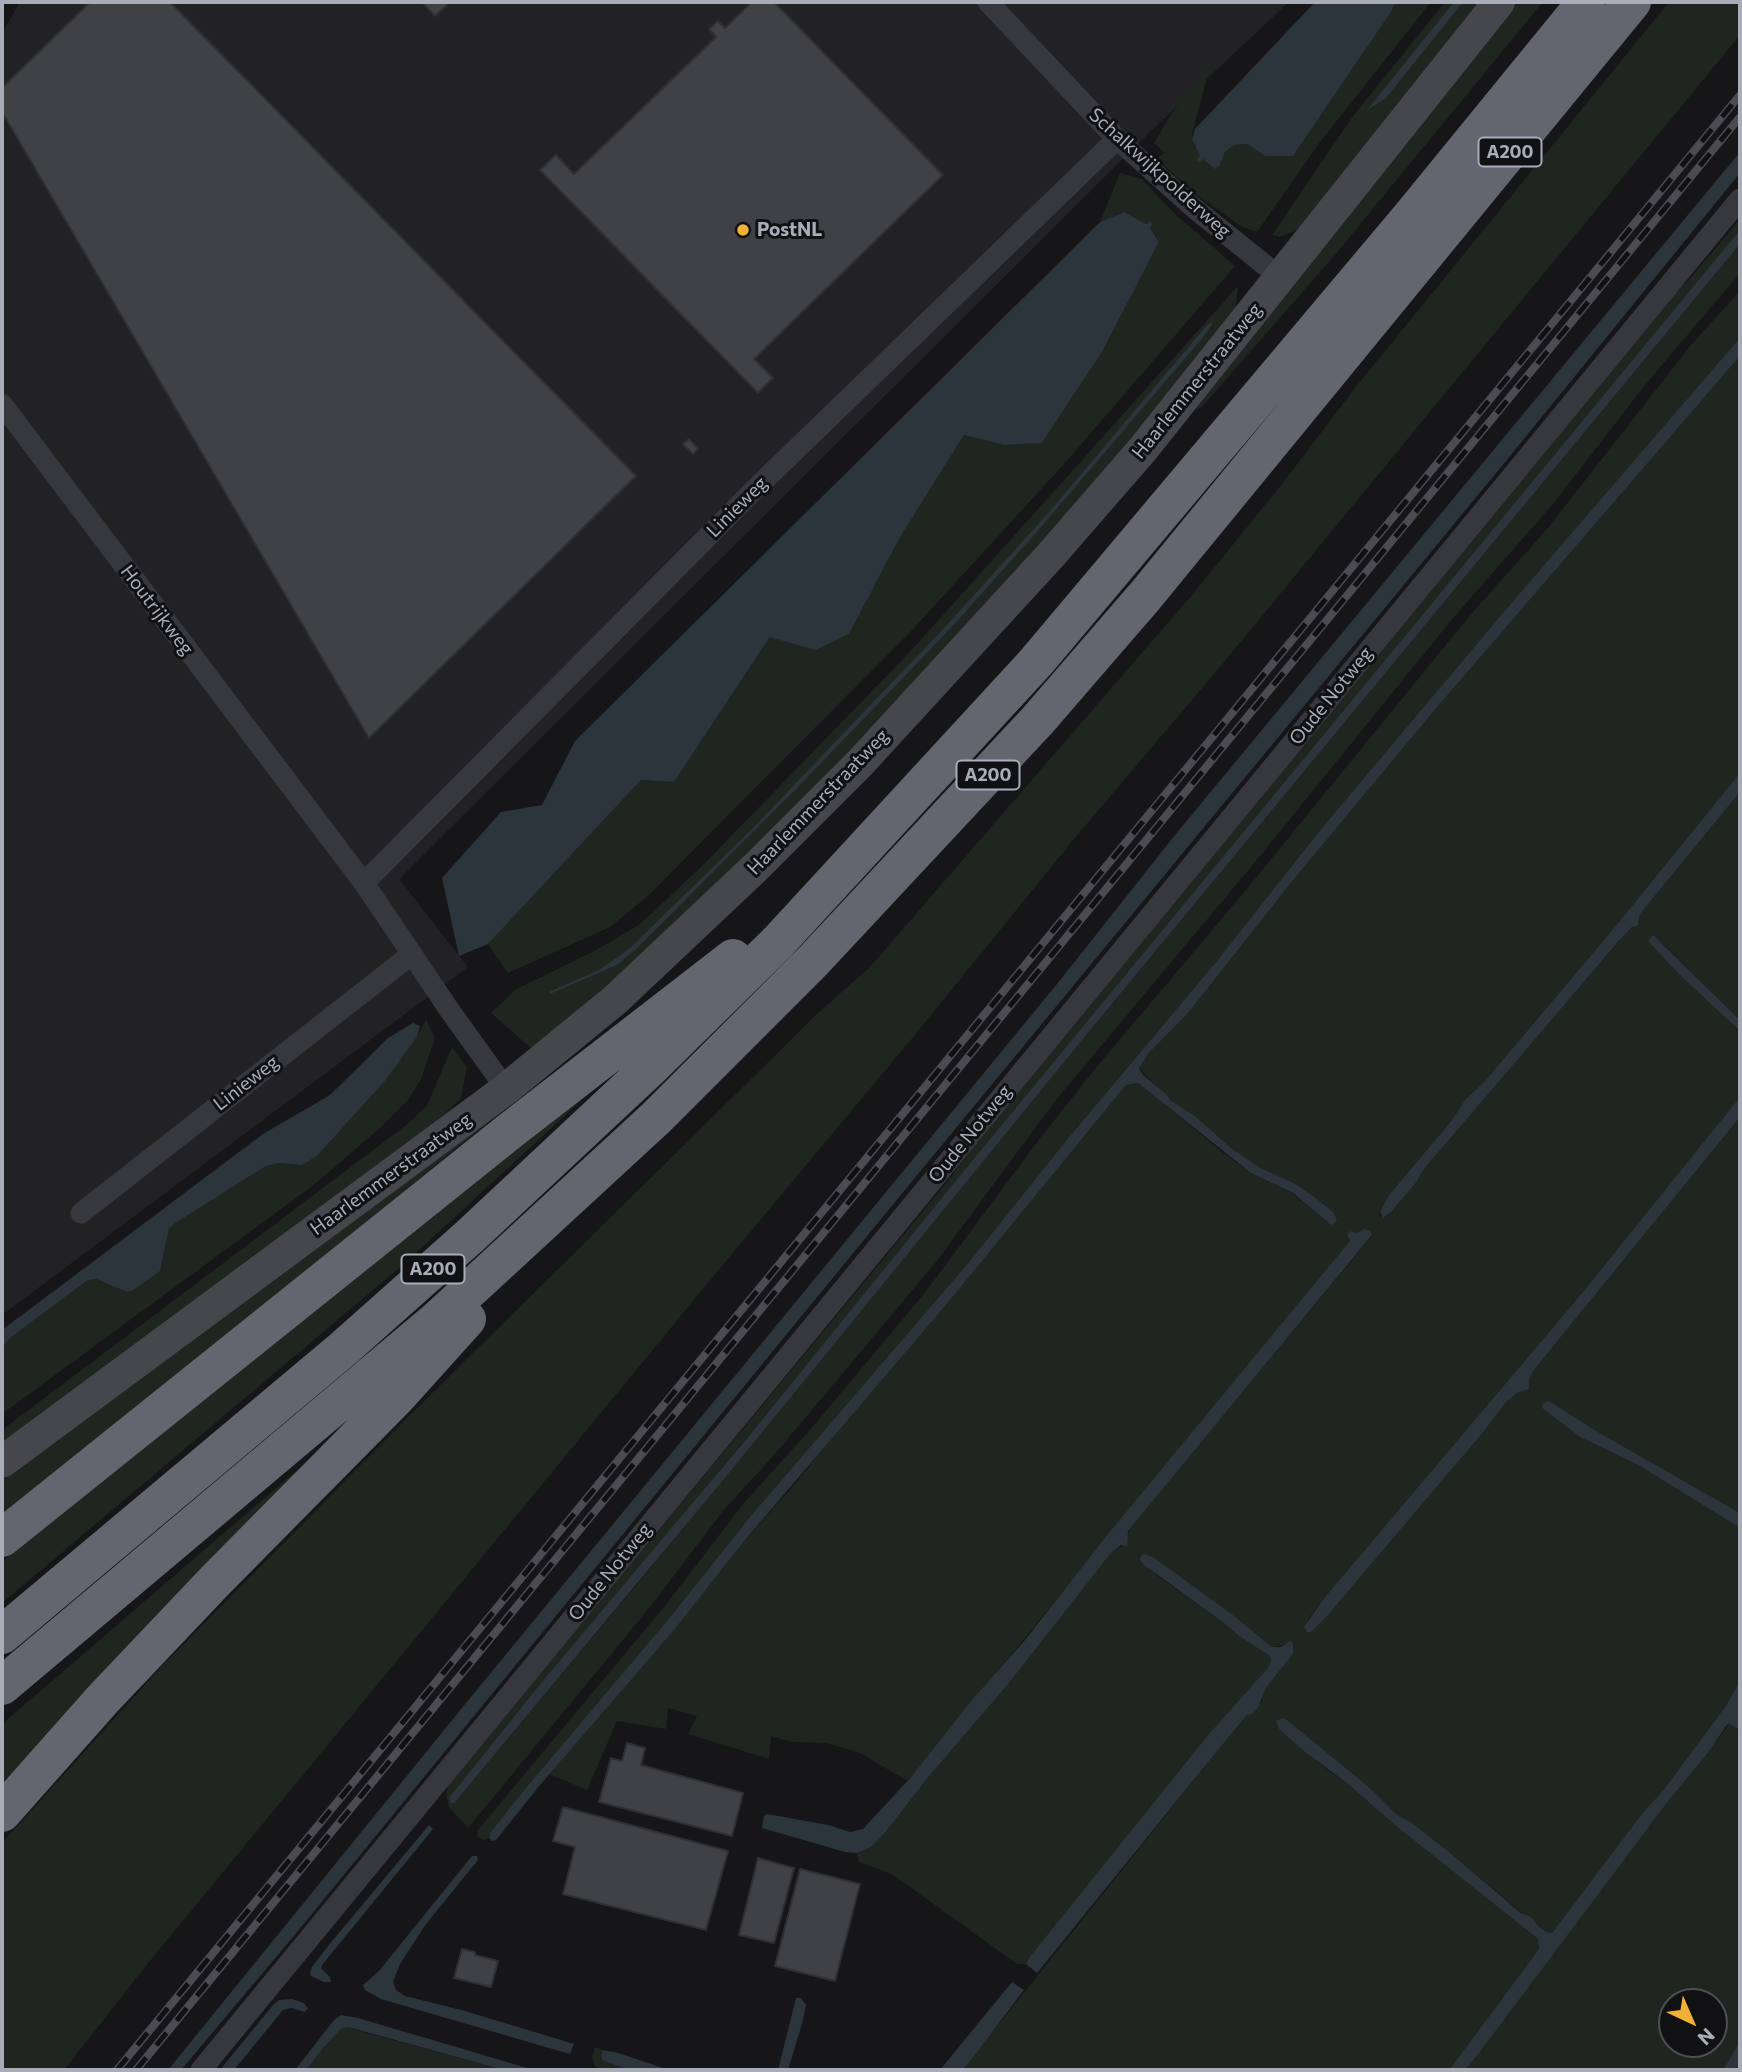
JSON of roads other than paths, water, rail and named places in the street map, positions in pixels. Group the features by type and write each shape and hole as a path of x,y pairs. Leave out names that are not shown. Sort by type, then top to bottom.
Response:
{"highway":[{"name":"A200","path":"2,1635 344,1348 470,1236 656,1063 778,942 1035,662 1404,225 1586,2"},
{"name":"A200","path":"2,1686 438,1319 656,1118 813,961 1038,720 1146,595 1632,2"},
{"name":"A200","path":"2,1538 511,1130 839,875"},
{"name":"A200","path":"2,1813 103,1699 205,1591 452,1338 553,1214"}],"main road":[{"name":"Haarlemmerstraatweg","path":"2,1462 506,1089 615,1000 755,868 860,763 1051,555 1126,468 1281,278 1499,2"}],"street":[{"name":"Schalkwijkpolderweg","path":"988,2 1117,139 1194,208 1281,278"},
{"name":"Linieweg","path":"364,883 754,490 1117,139"},
{"name":"Oude Notweg","path":"201,2070 1740,199"},
{"name":"Houtrijkweg","path":"2,404 364,883"},
{"path":"364,883 506,1089"},
{"name":"Linieweg","path":"81,1213 412,954"}],"railway":[{"path":"117,2070 1740,95"},
{"path":"136,2070 1740,117"}],"place":[{"name":"PostNL","path":"743,230"}]}
